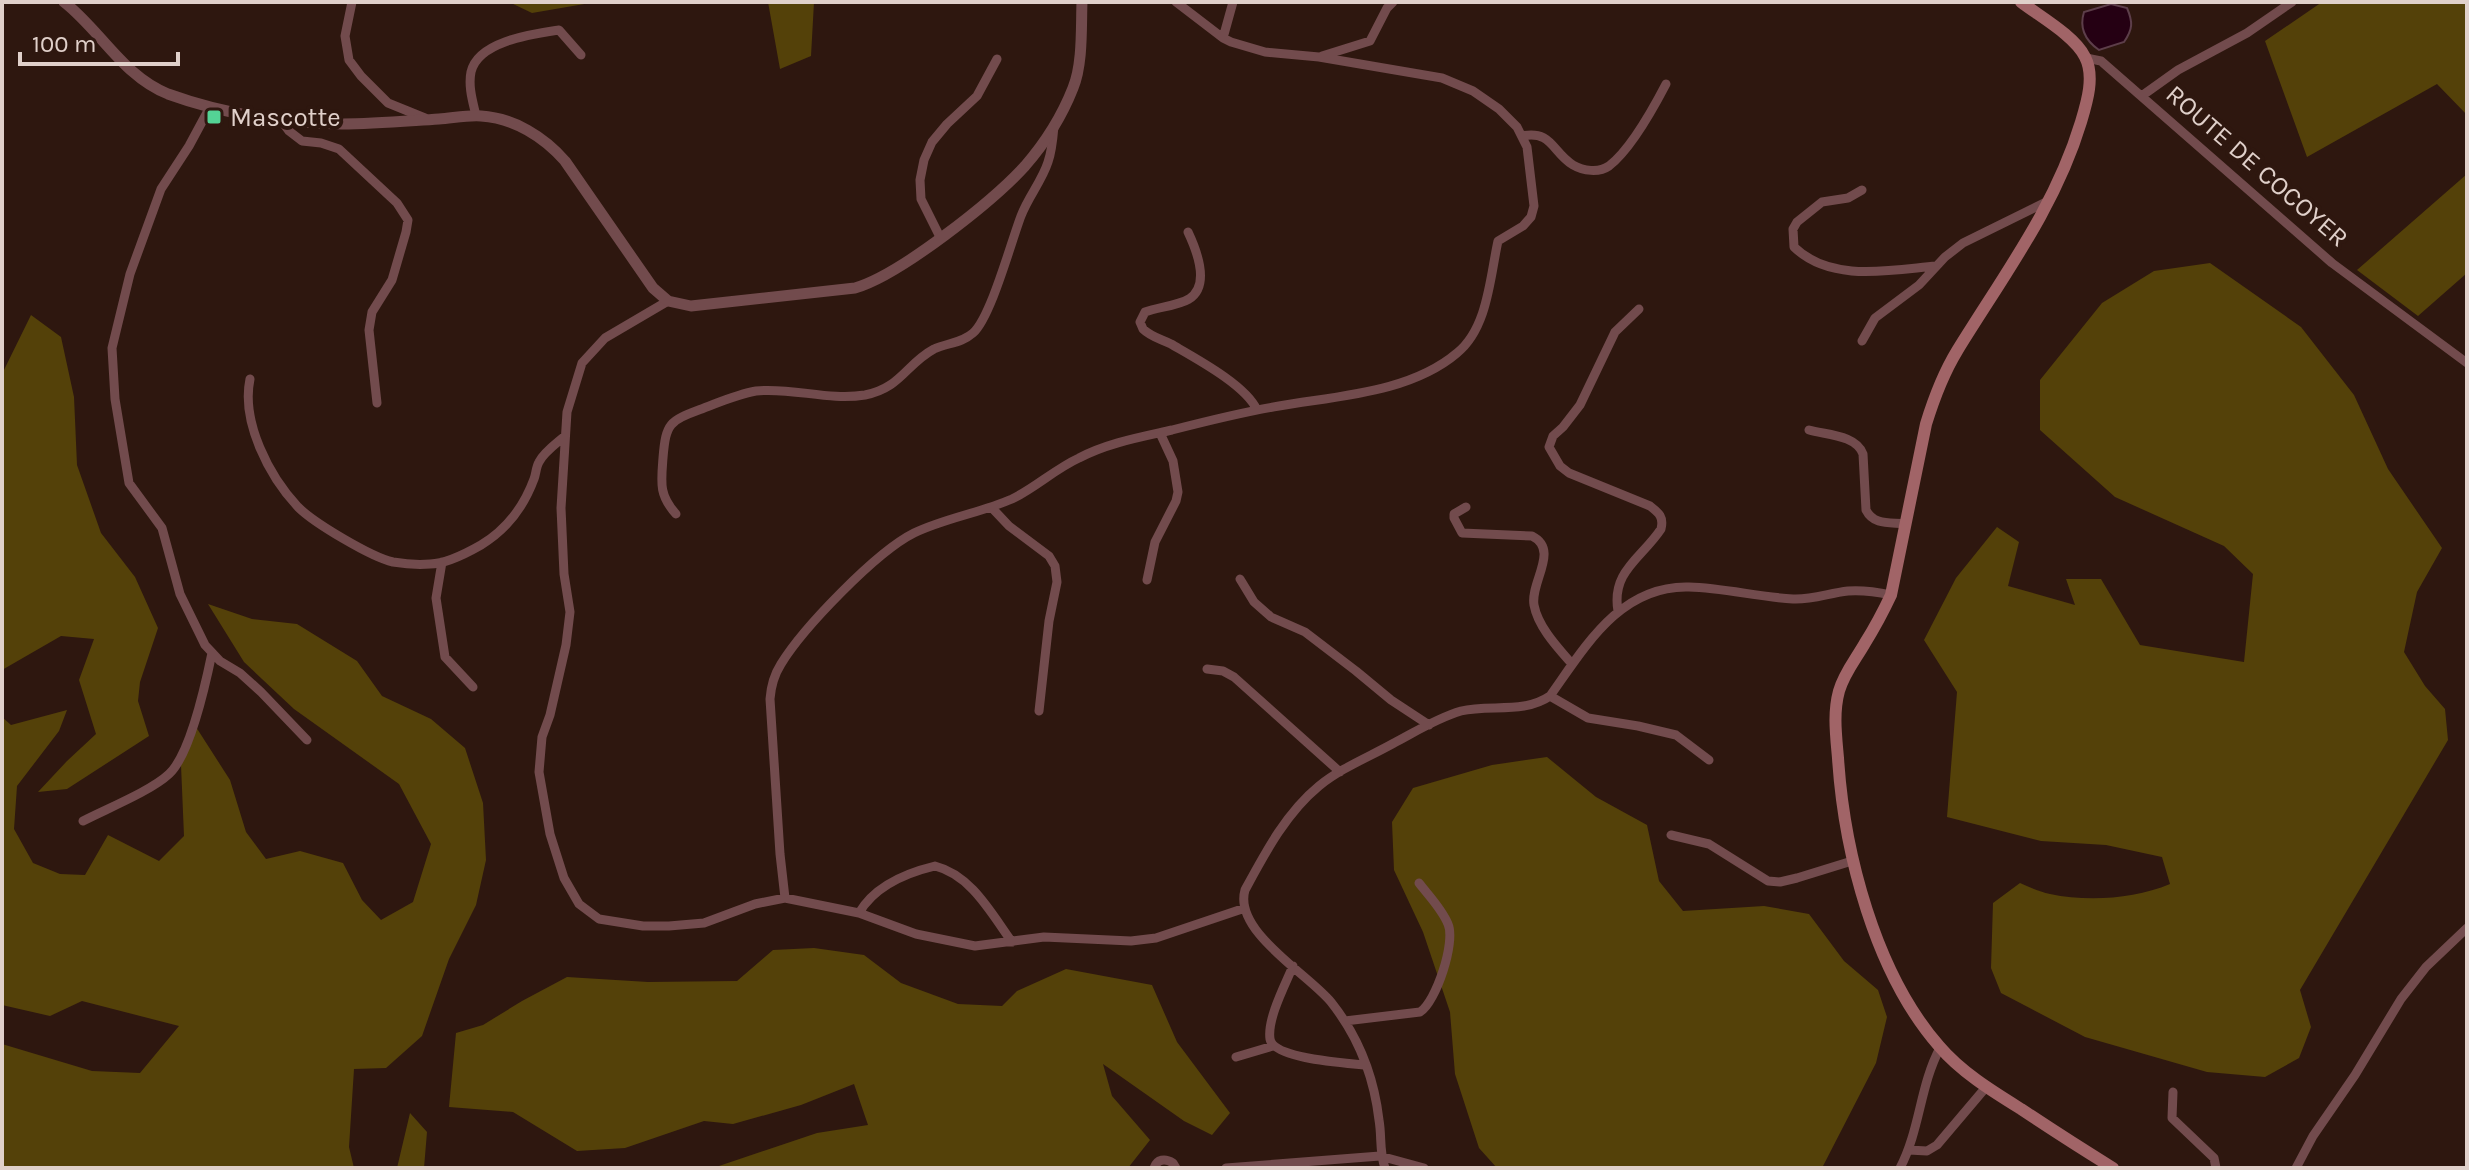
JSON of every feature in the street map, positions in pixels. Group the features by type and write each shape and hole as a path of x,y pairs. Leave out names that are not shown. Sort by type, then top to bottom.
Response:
{"main road":[{"name":"ROUTE DE COCOYER","path":"2021,2 2073,41 2086,58"},
{"path":"2086,58 2089,84 2086,103 2067,164 2051,200 1942,378 1926,424 1891,595 1881,618 1848,669 1838,695 1835,720 1840,800 1852,861 1874,930 1907,1003 1940,1048 1987,1086 2113,1168"}],"street":[{"path":"64,2 141,80 165,93 210,107 281,120 342,124 476,116 531,131 550,143 585,188 653,288 668,301 691,306 855,288 881,277 989,200 1025,166 1054,126 1075,85 1082,2"},
{"path":"352,2 345,36 349,60 388,103 428,120"},
{"path":"785,898 771,686 781,665 824,612 858,577 916,532 1015,498 1080,457 1115,444 1257,410 1366,393 1435,368 1460,352 1476,327 1485,305 1498,241 1523,226 1531,217 1534,206 1530,157 1522,136 1499,109 1459,83 1424,74 1319,57 1265,52 1223,38 1176,2"},
{"path":"1223,38 1233,2"},
{"path":"1319,57 1370,41 1393,2"},
{"path":"2143,95 2178,70 2247,33 2292,2"},
{"path":"476,116 470,92 471,71 477,58 496,45 536,33 559,30 581,55"},
{"name":"ROUTE DE COCOYER","path":"2086,58 2101,61 2332,263 2467,363"},
{"path":"940,237 921,199 920,180 924,160 932,142 977,96 997,59"},
{"path":"1522,136 1542,136 1580,169 1590,171 1608,167 1650,116 1666,84"},
{"path":"210,107 161,189 130,274 112,348 115,399 129,483 162,528 180,594 205,645 220,661 240,673 261,692 307,740"},
{"path":"281,120 302,141 339,149 397,203 408,220 392,280 372,312 369,330 377,403"},
{"path":"676,514 662,494 661,478 666,431 675,421 730,398 756,391 849,397 878,391 896,383 925,354 974,333 987,312 1020,218 1049,160 1054,126"},
{"path":"1862,190 1848,198 1822,202 1797,222 1793,229 1794,247 1802,254 1839,269 1870,272 1936,266"},
{"path":"1862,341 1875,318 1919,285 1963,243 2051,200"},
{"path":"1188,232 1199,257 1196,292 1189,299 1145,312 1140,322 1143,329 1232,384 1247,396 1257,410"},
{"path":"668,301 605,338 582,363 567,412 562,539 570,612 566,645 542,737 539,772 550,834 564,878 579,904 599,919 643,926 704,923 755,904 785,898 859,913 916,934 975,946 1044,937 1131,941 1156,938 1245,908"},
{"path":"1618,611 1616,598 1619,582 1661,529 1663,522 1660,514 1650,506 1569,473 1560,466 1549,447 1553,436 1580,405 1615,332 1639,309"},
{"path":"250,379 247,403 260,444 276,477 300,509 313,519 384,559 432,565 483,544 519,512 540,460 565,435"},
{"path":"1809,430 1853,441 1860,446 1869,516 1874,521 1906,524"},
{"path":"1147,580 1155,542 1178,492 1173,461 1160,433"},
{"path":"991,507 1009,526 1049,556 1055,566 1057,582 1049,621 1039,711"},
{"path":"1466,507 1454,514 1462,533 1532,536 1540,540 1545,549 1533,596 1534,605 1537,616 1572,664"},
{"path":"442,562 436,598 445,657 473,687"},
{"path":"1240,579 1254,602 1271,617 1305,632 1391,700 1429,725"},
{"path":"1385,1168 1380,1156 1380,1120 1375,1092 1355,1039 1324,994 1247,918 1243,901 1245,890 1286,821 1319,786 1429,725 1461,711 1531,705 1550,696 1581,650 1618,611 1646,595 1678,588 1797,599 1849,591 1891,595"},
{"path":"83,821 154,785 178,764 212,653"},
{"path":"1207,669 1223,671 1234,677 1340,772"},
{"path":"1550,696 1588,718 1676,735 1709,760"},
{"path":"1671,835 1709,844 1768,881 1797,878 1852,861"},
{"path":"859,913 874,893 935,866 953,872 966,882 1012,942"},
{"path":"1345,1021 1420,1012 1430,1004 1451,936 1444,918 1419,883"},
{"path":"2296,1168 2313,1136 2401,999 2426,967 2467,928"},
{"path":"1293,966 1272,1021 1270,1038 1273,1046 1281,1052 1308,1058 1365,1065"},
{"path":"1236,1057 1273,1046"},
{"path":"1900,1168 1920,1115 1929,1067 1940,1048"},
{"path":"1909,1150 1927,1151 1937,1145 1987,1086"},
{"path":"2173,1092 2172,1118 2214,1158 2216,1168"},
{"path":"1226,1168 1380,1156 1424,1168"},
{"path":"1154,1168 1164,1160 1173,1163 1176,1168"}],"shaded area":[{"path":"509,2 596,2 532,13"},
{"path":"768,2 814,2 811,56 780,69"},
{"path":"2322,2 2467,2 2467,115 2437,84 2307,157 2265,41"},
{"path":"2111,4 2127,8 2130,29 2124,42 2099,50 2085,34 2082,23 2084,12"},
{"path":"2467,174 2467,273 2418,316 2357,270"},
{"path":"2210,263 2301,327 2354,395 2388,469 2442,548 2417,592 2404,652 2425,686 2445,709 2448,740 2300,990 2311,1027 2299,1058 2265,1077 2207,1072 2085,1037 2001,993 1991,968 1993,903 2020,883 2050,894 2095,898 2126,896 2170,884 2162,857 2106,845 2041,841 1947,817 1957,692 1924,640 1956,578 1997,527 2019,542 2008,586 2075,605 2066,579 2101,579 2140,645 2244,662 2253,574 2224,546 2115,497 2040,430 2040,380 2102,303 2154,271"},
{"path":"31,315 61,337 74,397 77,465 101,533 135,577 158,628 140,682 138,701 149,736 67,789 38,792 96,734 79,680 94,639 61,636 2,670 2,374"},
{"path":"208,604 252,619 297,624 357,661 382,696 431,719 465,748 483,803 486,860 476,905 449,959 422,1036 386,1068 354,1069 349,1147 354,1168 2,1168 2,1044 92,1071 140,1073 179,1026 82,1001 50,1016 2,1005 2,717 11,725 67,710 59,731 17,786 14,829 33,863 60,874 85,875 108,835 159,861 184,836 181,765 196,727 230,780 246,832 266,859 300,851 343,863 362,900 381,920 413,902 431,844 399,784 294,709 244,662"},
{"path":"1547,757 1596,797 1647,825 1659,881 1683,911 1764,906 1809,914 1844,961 1878,990 1887,1017 1876,1063 1822,1168 1497,1168 1479,1148 1455,1074 1450,1012 1423,932 1394,870 1392,822 1413,788 1492,765"},
{"path":"814,948 864,955 901,983 958,1004 1002,1006 1017,991 1066,969 1152,985 1177,1042 1230,1113 1212,1135 1184,1121 1103,1064 1112,1096 1150,1140 1128,1168 713,1168 817,1133 868,1125 854,1084 801,1105 733,1124 704,1121 625,1148 577,1151 513,1112 449,1107 456,1033 483,1025 567,977 648,982 737,981 773,950"},
{"path":"410,1113 427,1132 424,1168 397,1168"}],"place":[{"name":"Mascotte","path":"214,117"}]}
